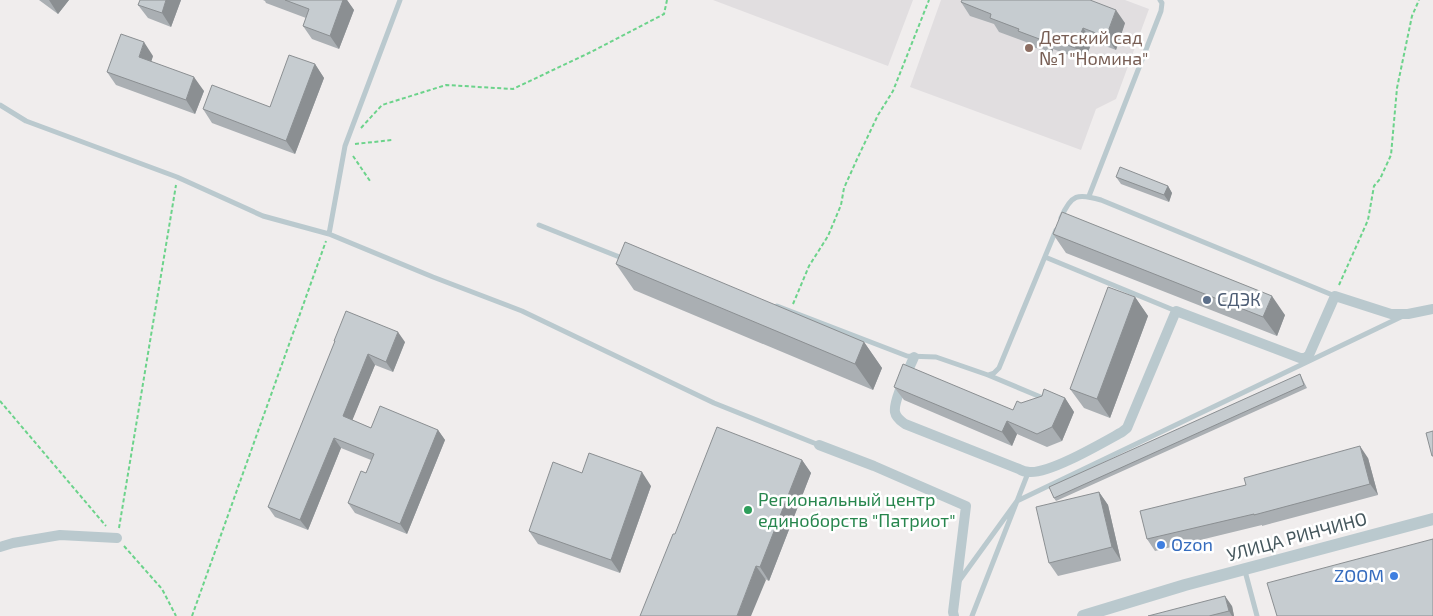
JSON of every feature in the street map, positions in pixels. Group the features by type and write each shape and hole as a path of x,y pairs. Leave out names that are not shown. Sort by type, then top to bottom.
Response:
{"street":[{"path":"914,357 895,404 895,414 898,419 905,424 1028,472 1036,472 1054,466 1127,428 1176,311 1294,357 1305,358 1312,349 1334,296 1391,314 1408,314 1433,309"},
{"path":"819,445 874,466 966,506 955,586 954,616"},
{"name":"УЛИЦА РИНЧИНО","path":"1083,616 1185,585 1433,519"},
{"path":"0,547 60,535 117,538"}],"lane":[{"path":"329,234 345,146 400,0"},
{"path":"1089,196 1161,11 1162,3 1160,0"},
{"path":"0,105 26,121 177,178 263,216 329,234 522,311 714,403 819,445"},
{"path":"988,375 994,373 999,368 1064,210 1071,200 1078,195 1101,200 1334,296"},
{"path":"539,225 622,258 630,254"},
{"path":"1045,257 1176,311"},
{"path":"772,304 907,356 936,357 988,375 1044,398"},
{"path":"955,586 1017,502 1408,314"},
{"path":"972,616 1028,472"},
{"path":"1244,569 1257,616"}],"path":[{"path":"345,146 382,105 446,85 513,89 591,52 664,14 667,0"},
{"path":"790,311 809,266 831,228 841,206 844,188 862,149 893,91 929,0"},
{"path":"1334,296 1368,220 1374,186 1380,179 1391,155 1397,88 1412,16 1419,0"},
{"path":"345,146 392,140"},
{"path":"345,146 370,181"},
{"path":"117,538 177,178"},
{"path":"192,616 329,234"},
{"path":"0,401 162,589 176,616"}],"shaded area":[{"path":"713,0 913,0 888,66"},
{"name":"Детский сад №1 \"Номина\"","path":"941,0 1125,0 1149,9 1116,99 1096,109 1081,150 910,87"}],"building":[{"path":"140,0 166,0 162,13 138,5"},
{"path":"285,0 343,0 330,36 303,26 309,9"},
{"path":"962,0 1090,0 1116,10 1106,37 1083,28 1075,48 1044,36 1042,40 1018,31 1019,29 990,18 991,14 961,2"},
{"path":"121,34 144,42 139,57 194,77 186,100 107,72"},
{"path":"289,55 315,64 286,141 203,109 212,85 270,107"},
{"path":"1120,167 1168,186 1164,195 1116,177"},
{"path":"1062,212 1272,296 1263,317 1053,234"},
{"path":"625,242 864,342 855,364 616,264"},
{"path":"1108,287 1135,297 1097,399 1070,389"},
{"path":"346,311 398,332 386,362 368,354 343,416 371,428 380,406 438,430 400,524 348,503 361,471 366,473 374,454 334,438 300,520 268,507"},
{"path":"903,364 1013,410 1017,401 1021,403 1042,396 1044,389 1065,398 1052,427 1037,434 1007,421 1002,432 894,387"},
{"path":"1300,374 1304,385 1054,498 1049,487"},
{"name":"Региональный центр единоборств \"Патриот\"","path":"717,427 802,460 760,567 756,566 737,616 640,616 673,534 675,534"},
{"path":"1433,431 1433,456 1432,456 1426,433"},
{"path":"1360,446 1370,484 1254,515 1147,539 1140,511 1246,485 1244,478"},
{"path":"589,453 642,472 611,560 529,531 553,462 582,473"},
{"path":"1099,492 1112,547 1049,563 1036,507"},
{"name":"ZOOM","path":"1433,539 1433,616 1277,616 1267,583"},
{"path":"1225,596 1229,611 1209,616 1148,616"}],"place":[{"name":"Детский сад №1 \"Номина\"","path":"1029,48"},
{"name":"СДЭК","path":"1207,300"},
{"name":"Региональный центр единоборств \"Патриот\"","path":"748,510"},
{"name":"Ozon","path":"1161,545"},
{"name":"ZOOM","path":"1394,576"}]}
